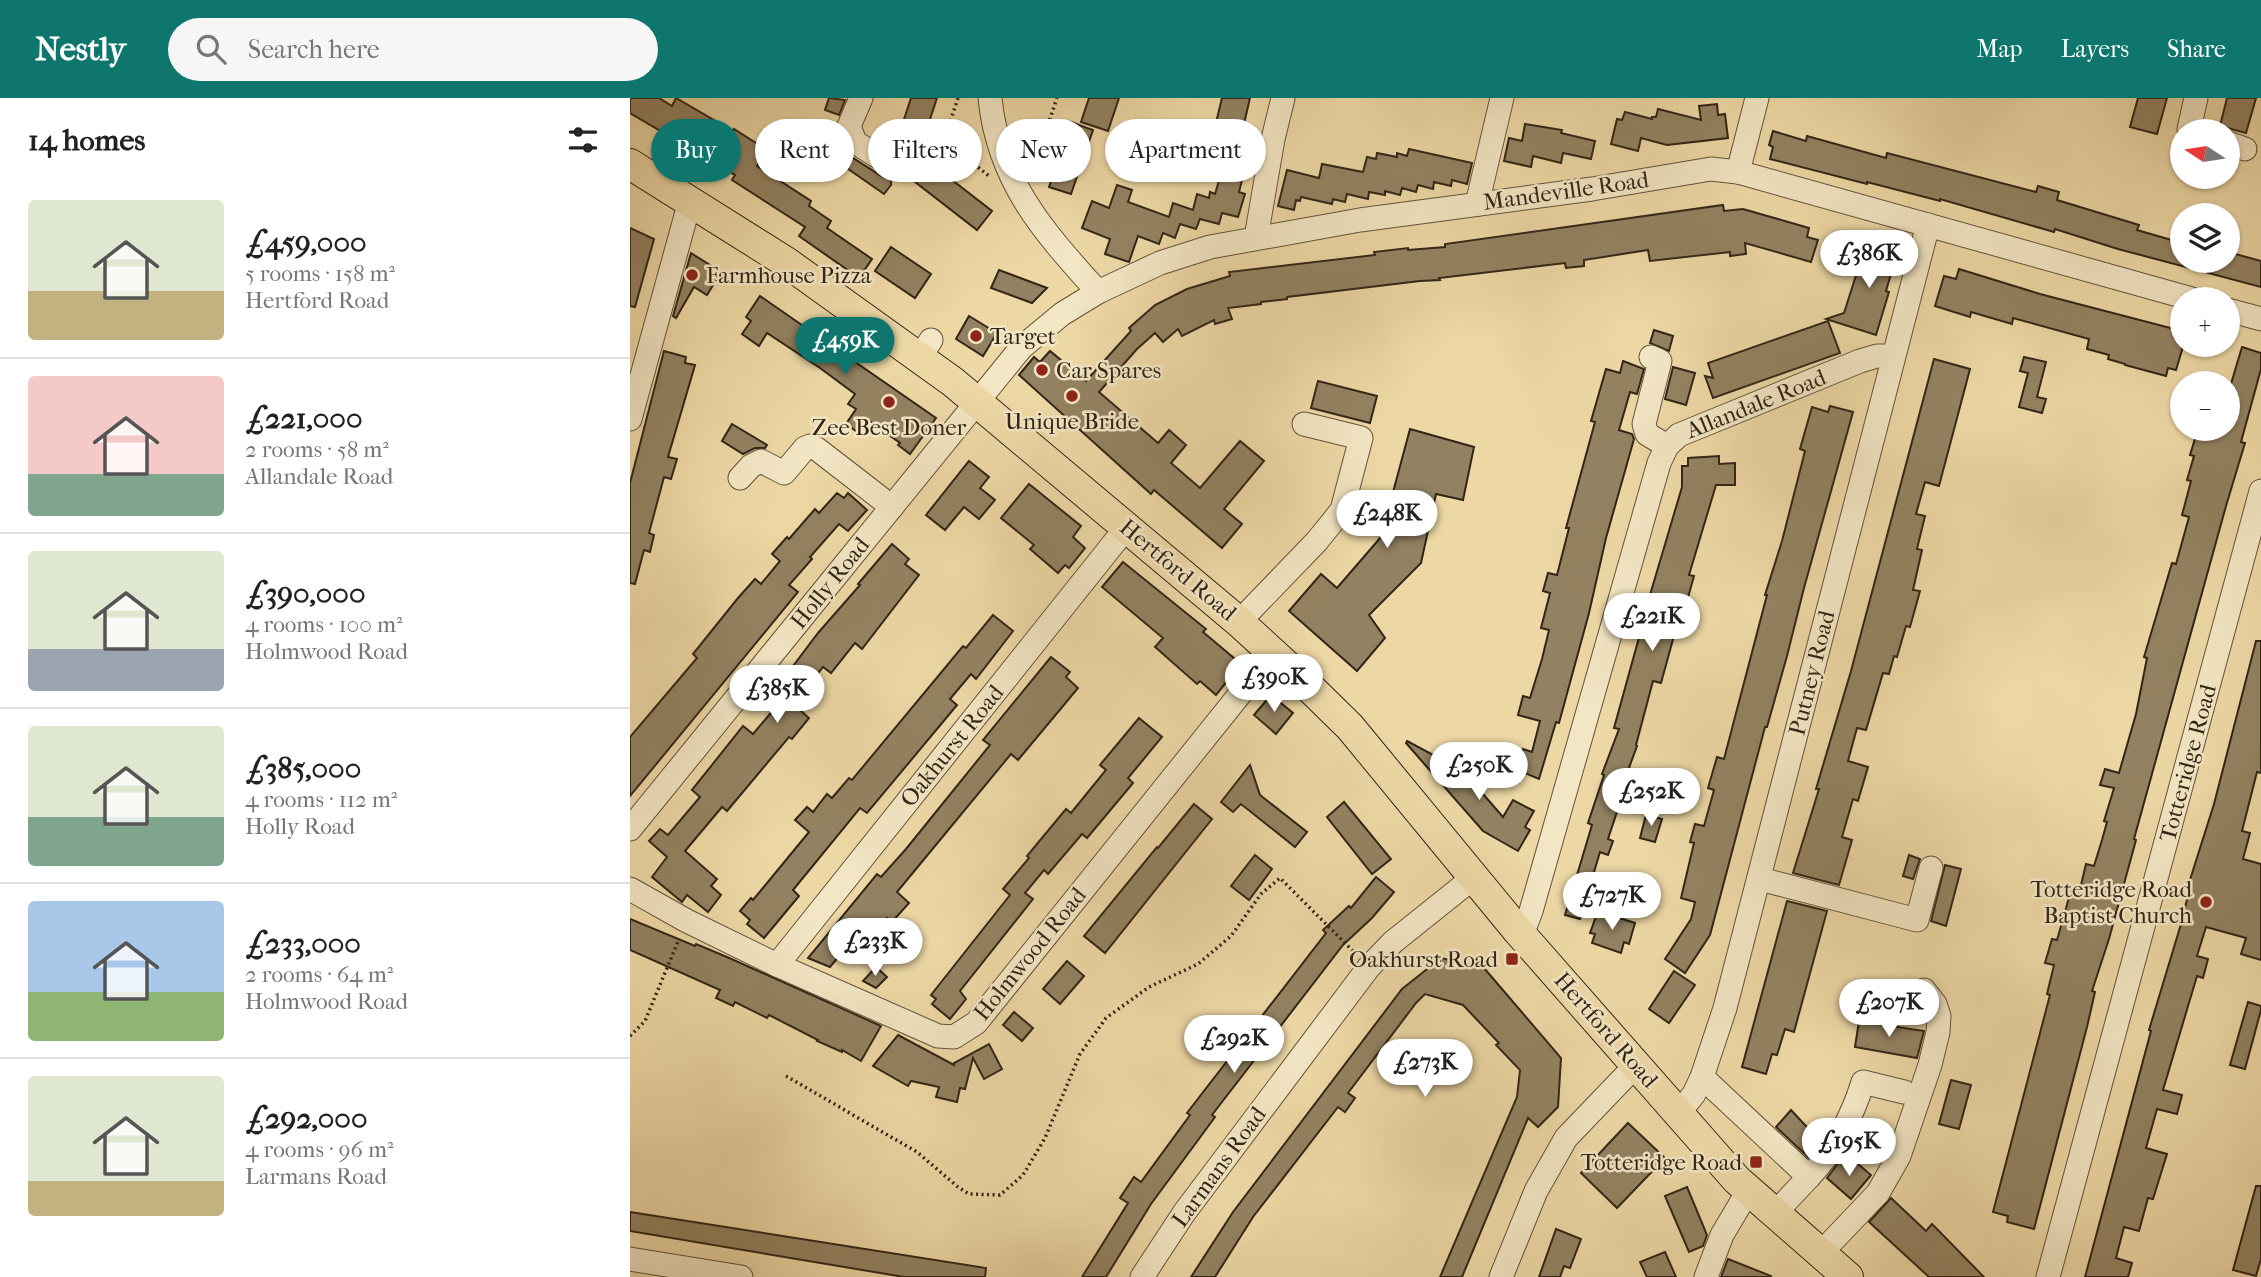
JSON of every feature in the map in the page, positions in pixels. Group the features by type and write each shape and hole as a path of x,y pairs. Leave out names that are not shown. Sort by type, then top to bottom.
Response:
{"main road":[{"name":"Hertford Road","path":"630,164 925,349 977,401 1273,653 1350,727 1518,931 1748,1191 1848,1277"}],"street":[{"path":"861,98 849,126 855,142 868,150"},
{"path":"990,98 1004,163 1020,193 1056,245 1098,292"},
{"path":"1256,238 1283,98"},
{"path":"1477,204 1502,98"},
{"path":"1738,172 1757,98"},
{"path":"2191,119 2196,98"},
{"name":"Mandeville Road","path":"977,401 1021,348 1062,314 1098,292 1160,263 1210,247 1360,220 1592,189 1711,169 1738,172 2170,293"},
{"path":"630,419 690,201"},
{"name":"Putney Road","path":"1678,1114 1694,1094 1702,1077 1725,1008 1928,225"},
{"path":"2240,313 2261,319"},
{"name":"Allandale Road","path":"1518,931 1526,924 1531,911 1659,463 1667,446 1679,435 1860,361 1877,356 1894,356"},
{"path":"1651,357 1660,361 1644,424 1647,434 1667,446"},
{"name":"Holly Road","path":"630,829 977,401"},
{"path":"1239,622 1317,541 1342,510 1361,438 1304,424"},
{"path":"740,478 751,466 761,461 784,473 805,448 810,446 869,487 892,507"},
{"name":"Totteridge Road","path":"2048,1277 2261,491"},
{"name":"Oakhurst Road","path":"777,965 1126,528"},
{"name":"Holmwood Road","path":"630,889 687,921 777,965 938,1036 954,1037 976,1023 1273,653"},
{"path":"1760,879 1917,920 1931,869"},
{"name":"Larmans Road","path":"1142,1277 1184,1213 1369,967 1393,942 1473,878"},
{"path":"1820,1254 1878,1193 1899,1156 1930,1065 1938,1032 1939,1016 1935,1003 1924,990"},
{"path":"1501,1277 1536,1191 1566,1138 1636,1065"},
{"path":"1702,1077 1810,1177"},
{"path":"1774,1214 1824,1161 1842,1135 1857,1104 1863,1082 1904,1092"},
{"path":"1706,1277 1722,1235 1748,1191"},
{"path":"630,1259 740,1277"}],"path":[{"path":"958,98 944,140 996,182 1020,193 1030,179 1057,98"},
{"path":"786,1076 917,1152 958,1188 969,1194 1000,1195 1023,1175 1045,1138 1080,1054 1106,1018 1149,987 1198,964 1231,936 1261,894 1280,878 1369,967"},
{"path":"630,1037 645,1021 687,921"}],"building":[{"path":"630,98 659,98 672,106 676,98 712,119 651,119 651,125 630,113"},
{"path":"829,98 845,100 839,115 825,110"},
{"path":"911,98 937,98 930,119 904,119"},
{"path":"1089,98 1119,98 1112,119 1105,119 1105,130 1091,125 1091,119 1082,119"},
{"path":"1222,98 1250,98 1245,119 1217,119"},
{"path":"2138,98 2167,98 2157,134 2130,127"},
{"path":"2227,98 2256,98 2246,133 2240,131 2240,119 2222,119"},
{"path":"1717,104 1718,115 1725,114 1728,138 1667,145 1641,138 1638,151 1611,144 1617,119 1622,120 1625,112 1652,119 1656,117 1658,109 1701,120 1699,106"},
{"path":"1525,124 1562,130 1561,133 1595,141 1591,159 1563,153 1561,163 1533,156 1531,167 1504,161 1509,138 1522,141"},
{"path":"1773,131 1806,141 1807,136 1886,158 1887,153 2036,192 2038,186 2059,192 2057,200 2139,225 2137,230 2170,240 2170,263 1940,199 1867,184 1770,159 1773,147 1769,145"},
{"path":"741,133 755,142 755,182 782,182 811,201 809,206 831,221 827,228 872,259 859,278 799,236 805,227 735,182 741,182"},
{"path":"1409,149 1472,163 1467,184 1452,180 1451,186 1434,182 1433,189 1418,185 1416,192 1402,188 1400,195 1385,191 1385,195 1369,192 1368,199 1347,194 1345,202 1333,199 1332,204 1301,197 1300,201 1296,200 1294,210 1278,206 1287,170 1319,178 1322,164 1363,172 1367,157 1376,159 1377,153 1407,156"},
{"path":"854,158 868,167 868,182 891,182 884,194 854,173"},
{"path":"915,182 955,182 992,211 977,230"},
{"path":"1051,182 1075,182 1071,194 1049,187"},
{"path":"1219,182 1242,182 1239,192 1245,194 1238,217 1222,213 1219,224 1200,219 1196,229 1180,224 1175,238 1163,233 1159,244 1138,236 1129,262 1105,254 1110,239 1082,228 1092,201 1109,208 1117,185 1132,190 1128,202 1169,217 1173,203 1193,210 1197,194 1209,198 1210,192 1215,194"},
{"path":"1723,205 1724,211 1743,209 1809,228 1807,237 1818,240 1811,262 1745,243 1746,254 1730,256 1730,252 1650,261 1648,250 1584,260 1584,266 1566,268 1565,263 1287,297 1261,304 1228,308 1232,319 1215,324 1214,320 1182,336 1178,329 1163,342 1155,333 1099,392 1158,443 1169,430 1186,445 1171,463 1200,488 1240,441 1264,461 1224,509 1242,524 1222,548 1154,490 1151,494 1019,375 1034,357 1040,362 1050,351 1086,381 1131,331 1129,328 1155,305 1187,289 1230,276 1229,272 1375,255 1374,252 1408,248 1445,247 1445,244"},
{"path":"630,228 654,239 635,307 630,306"},
{"path":"1867,241 1898,250 1876,335 1826,319 1844,313"},
{"path":"891,247 931,274 915,298 875,271"},
{"path":"691,253 721,272 707,295 694,287 676,318 673,316"},
{"path":"2240,255 2261,261 2261,287 2208,273 2240,273"},
{"path":"1959,269 2040,294 2170,328 2170,357 2180,357 2176,370 2168,368 2166,376 2125,365 2108,359 2109,355 2087,349 2089,339 2013,318 2012,324 1971,312 1970,317 1935,306 1944,276 1956,279"},
{"path":"999,270 1047,288 1032,303 991,288"},
{"path":"760,296 936,418 910,454 898,445 900,443 868,420 859,433 846,424 856,409 848,404 855,394 820,368 767,333 759,346 742,334 751,321 746,317"},
{"name":"Target","path":"969,316 997,333 983,356 956,339"},
{"path":"1828,321 1840,353 1713,398 1705,376 1713,378 1708,363"},
{"path":"1654,330 1673,336 1669,351 1650,343"},
{"path":"2242,347 2261,353 2261,369 2241,442 2245,443 2134,839 2136,840 2109,939 2092,991 2095,992 2087,1027 2034,1229 2007,1222 2008,1216 1993,1212 2050,995 2047,994 2054,965 2045,963 2052,939 2057,940 2072,887 2080,889 2086,864 2094,866 2107,822 2104,821 2114,788 2100,785 2105,769 2119,773 2136,714 2147,658 2144,657 2172,563 2176,564 2189,517 2182,515 2191,481 2187,480 2194,456 2190,455 2194,441 2240,441 2240,371 2235,371"},
{"path":"664,351 686,357 685,363 695,365 668,457 677,459 671,479 664,477 649,533 654,535 650,552 644,550 635,584 630,583 630,483"},
{"path":"2024,357 2046,362 2037,397 2046,399 2042,413 2019,407 2028,373 2020,371"},
{"path":"1934,359 1970,369 1939,486 1925,482 1916,514 1925,516 1917,549 1922,550 1913,590 1920,591 1910,627 1906,626 1889,674 1883,673 1866,730 1857,728 1848,761 1868,767 1858,801 1853,799 1842,837 1852,840 1839,885 1793,873 1819,789 1816,789 1851,671"},
{"path":"1623,361 1644,369 1637,394 1630,392 1619,430 1632,434 1634,439 1559,723 1556,722 1539,779 1515,769 1523,749 1532,752 1540,721 1518,715 1523,696 1530,698 1542,659 1549,630 1541,628 1550,593 1543,591 1548,573 1557,575 1569,528 1566,528 1595,422 1591,421 1606,369 1620,373"},
{"path":"1673,367 1695,373 1686,405 1665,399"},
{"path":"1318,381 1377,396 1370,423 1311,408"},
{"path":"1830,406 1853,412 1710,935 1685,973 1665,959 1691,919 1695,902 1681,898 1694,843 1690,842 1695,824 1704,826 1714,790 1708,788 1717,757 1724,759 1805,451 1800,449 1812,407 1828,412"},
{"path":"732,424 767,445 765,448 755,448 743,454 722,441"},
{"path":"1410,429 1474,447 1463,500 1436,494 1421,563 1369,615 1385,638 1357,671 1289,611 1321,574 1337,588 1381,537"},
{"path":"1719,456 1719,464 1735,463 1735,485 1716,485 1689,575 1694,576 1687,601 1691,602 1686,617 1682,616 1678,632 1675,632 1661,683 1653,681 1637,746 1619,795 1622,797 1608,839 1613,841 1608,855 1600,852 1580,919 1565,915 1592,825 1588,823 1604,775 1602,774 1619,729 1614,728 1682,487 1682,466 1688,466 1688,458"},
{"path":"969,461 989,477 980,488 995,500 979,519 964,507 945,530 926,515"},
{"path":"1029,484 1081,526 1073,537 1085,548 1069,568 1065,565 1058,573 1030,549 1034,545 1001,518"},
{"path":"837,493 844,498 848,493 867,510 848,531 839,524 810,557 812,559 789,585 798,592 630,796 630,737 697,658 693,654 738,598 755,579 761,584 780,561 772,554 815,509 819,513"},
{"path":"892,544 909,559 905,564 919,575 862,649 855,643 831,673 823,667 802,694 809,701 801,711 809,718 792,739 789,737 727,811 722,807 685,851 717,879 711,886 721,895 708,912 687,895 682,902 652,877 667,857 649,841 660,829 668,835 700,797 692,790 743,726 753,734 787,694 778,686"},
{"path":"1123,562 1206,629 1203,632 1241,664 1216,695 1200,681 1197,684 1155,647 1163,638 1102,587"},
{"path":"993,615 1013,631 976,679 971,674 950,699 957,705 867,813 860,808 793,890 799,896 764,938 747,924 750,920 740,911 751,898 753,900 809,832 795,820 807,807 813,812 827,794 832,798 849,778 852,780 963,646 966,648"},
{"path":"2256,641 2261,641 2261,773 2257,772 2242,831 2250,833 2243,859 2261,864 2261,960 2241,954 2246,938 2206,927 2197,956 2208,959 2203,978 2197,976 2163,1090 2182,1095 2177,1114 2157,1109 2146,1148 2167,1154 2153,1199 2148,1198 2139,1231 2124,1227 2116,1258 2132,1263 2128,1277 2085,1277 2151,1031 2149,1030 2181,924 2189,883 2214,804"},
{"path":"1051,657 1070,672 1066,677 1078,688 1018,760 1011,754 897,892 909,903 892,922 887,918 855,959 845,949 830,967 808,958 877,874 881,877 906,849 990,745 983,740"},
{"path":"1271,695 1293,713 1276,734 1254,715"},
{"path":"1139,718 1162,737 1128,778 1133,783 1087,838 1082,834 1048,874 1044,870 1025,893 1033,899 960,991 966,999 950,1019 932,1004 936,999 931,995 1010,895 1003,889 1029,858 1027,856 1066,809 1071,813 1106,770 1100,765"},
{"path":"1407,741 1463,771 1503,817 1513,800 1534,811 1525,827 1530,830 1518,851 1483,831"},
{"path":"1250,765 1260,795 1307,832 1295,847 1241,804 1233,812 1221,802"},
{"path":"1344,802 1391,859 1372,874 1327,817"},
{"path":"1194,804 1212,819 1105,953 1084,936"},
{"path":"1646,815 1662,819 1655,842 1640,838"},
{"path":"1255,855 1272,869 1249,900 1231,886"},
{"path":"1909,855 1920,859 1913,879 1903,876"},
{"path":"1945,865 1961,869 1946,926 1931,921"},
{"path":"1376,877 1394,892 1372,918 1343,945 1212,1115 1215,1117 1151,1204 1106,1277 1082,1277 1128,1203 1120,1198 1134,1177 1141,1182 1190,1115 1187,1113 1326,933 1323,930 1349,906 1351,908"},
{"path":"1787,901 1827,911 1794,1032 1785,1029 1777,1055 1772,1054 1766,1074 1742,1067"},
{"path":"1598,911 1635,923 1629,944 1624,942 1621,953 1592,943 1595,934 1590,933"},
{"path":"630,919 727,957 881,1026 861,1061 769,1015 767,1018 735,1002 733,1006 716,998 720,990 630,950"},
{"path":"1441,958 1484,968 1561,1058 1558,1107 1538,1127 1528,1118 1462,1277 1440,1277 1517,1097 1520,1070 1463,1005 1425,994 1348,1093 1355,1098 1345,1112 1338,1107 1253,1217 1215,1277 1191,1277 1233,1212 1402,989"},
{"path":"1067,961 1084,976 1060,1004 1043,989"},
{"path":"876,967 887,977 876,988 863,981"},
{"path":"1674,971 1695,985 1669,1023 1649,1009"},
{"path":"2248,1002 2261,1006 2261,1010 2245,1069 2230,1065"},
{"path":"1014,1012 1033,1028 1022,1041 1003,1025"},
{"path":"1859,1021 1924,1031 1917,1058 1855,1047"},
{"path":"898,1035 954,1065 989,1044 1002,1069 984,1079 973,1058 965,1089 960,1088 957,1102 936,1097 939,1087 911,1081 908,1086 873,1066"},
{"path":"1951,1080 1971,1085 1959,1129 1939,1124"},
{"path":"1791,1110 1820,1141 1808,1157 1776,1127"},
{"path":"1628,1123 1665,1158 1617,1208 1581,1173"},
{"path":"1851,1158 1871,1175 1851,1199 1827,1178 1839,1162 1844,1166"},
{"path":"2256,1186 2261,1186 2261,1259 2256,1276 2233,1270"},
{"path":"1687,1187 1707,1235 1703,1246 1689,1252 1665,1196"},
{"path":"1891,1198 1926,1231 1932,1224 1984,1277 1929,1277 1869,1222"},
{"path":"630,1212 986,1268 985,1277 904,1277 630,1231"},
{"path":"1556,1229 1581,1239 1570,1268 1564,1266 1560,1277 1539,1277"},
{"path":"1665,1252 1676,1277 1647,1277 1640,1262"},
{"path":"1728,1259 1771,1276 1721,1277"}],"place":[{"name":"Farmhouse Pizza","path":"692,275"},
{"name":"Target","path":"976,336"},
{"name":"Car Spares","path":"1042,370"},
{"name":"Unique Bride","path":"1072,396"},
{"name":"Zee Best Doner","path":"889,402"},
{"name":"Totteridge Road Baptist Church","path":"2206,902"},
{"name":"Oakhurst Road","path":"1512,959"},
{"name":"Totteridge Road","path":"1756,1162"}]}
